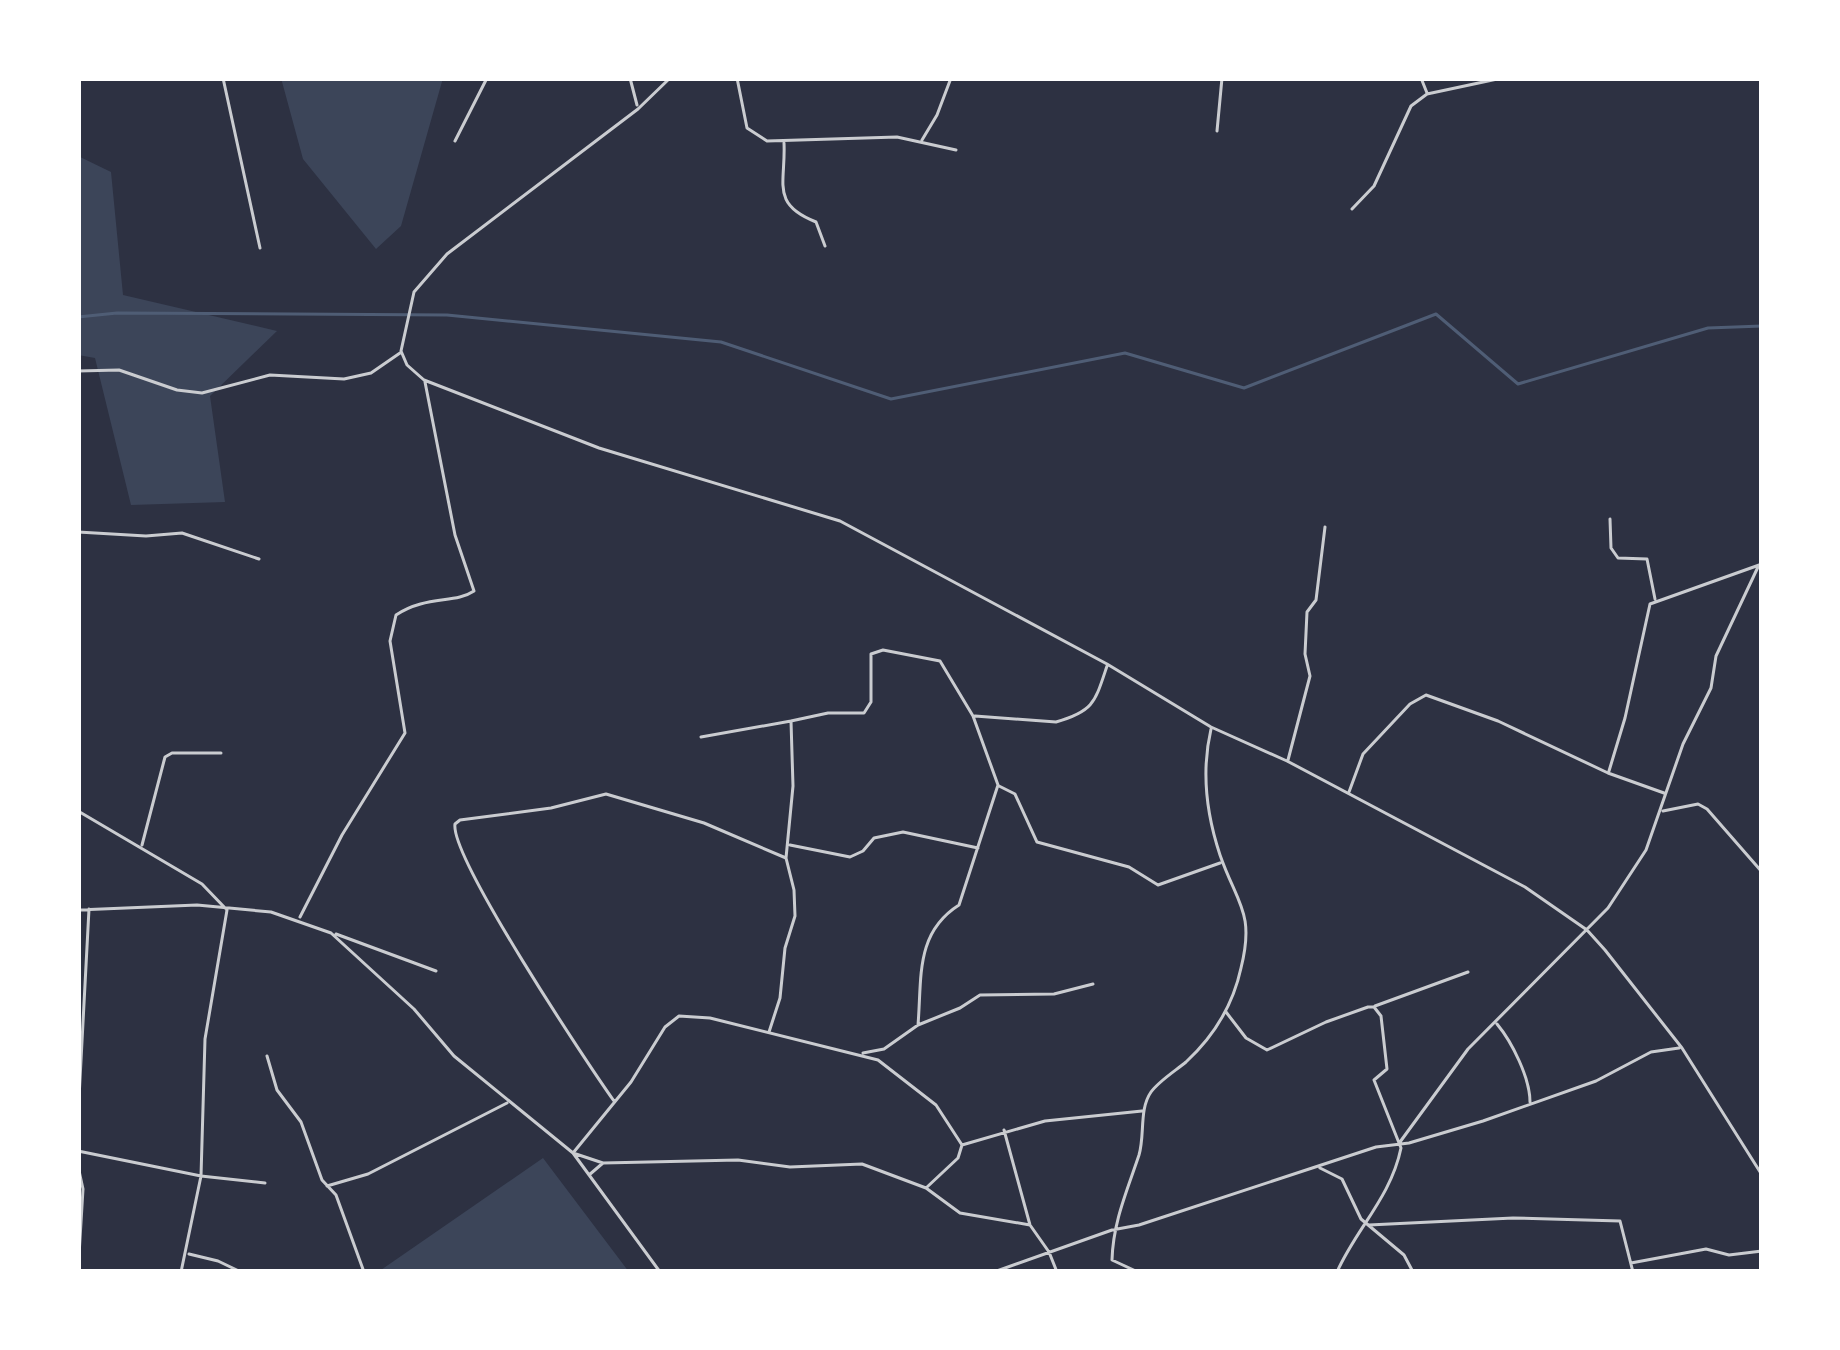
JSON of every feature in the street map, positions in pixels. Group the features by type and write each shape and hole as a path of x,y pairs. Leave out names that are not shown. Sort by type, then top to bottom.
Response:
{"street":[{"path":"223,78 260,248"},
{"path":"455,141 487,78"},
{"path":"630,78 638,109"},
{"path":"670,78 638,109 447,254 414,292 401,351 407,364 424,380 599,448 840,521 1107,664 1211,728 1287,761 1525,887 1586,930 1682,1048 1762,1175"},
{"path":"737,78 751,134 767,140 922,140 956,150"},
{"path":"922,140 938,115 951,78"},
{"path":"1217,131 1222,78"},
{"path":"1421,78 1427,94"},
{"path":"1352,209 1374,186 1406,112 1427,94 1502,78"},
{"path":"784,141 782,182 788,206 816,222 825,246"},
{"path":"78,371 119,370 177,390 202,393 270,375 344,379 371,373 401,351"},
{"path":"299,920 309,893 405,733 390,641 396,615 425,600 466,597 474,591 455,535 424,380"},
{"path":"1610,519 1618,558 1647,559 1655,601"},
{"path":"1287,761 1310,676 1305,654 1307,612 1316,600 1325,527"},
{"path":"78,532 182,533 259,559"},
{"path":"1608,773 1625,718 1647,609 1655,601 1760,566"},
{"path":"1337,1272 1354,1236 1368,1225 1396,1166 1399,1144 1440,1083 1608,908 1632,872 1712,688 1716,656 1760,566"},
{"path":"701,736 828,713 864,713 871,702 871,654 883,650 940,661 973,716 998,785 959,904 942,914 926,942 918,1025"},
{"path":"973,716 1056,722 1069,718 1094,702 1107,664"},
{"path":"1349,794 1363,754 1410,704 1426,695 1665,794"},
{"path":"769,1034 780,998 784,948 795,916 786,858 793,786 791,721"},
{"path":"1138,1272 1112,1260 1112,1230 1139,1154 1144,1110 1150,1093 1205,1041 1226,1012 1248,931 1204,792 1211,728"},
{"path":"141,848 164,757 221,752"},
{"path":"998,785 1015,794 1037,842 1129,867 1150,883 1158,885 1223,862"},
{"path":"615,1102 475,882 456,842 454,824 606,794 704,823 786,858"},
{"path":"1661,812 1687,805 1707,809 1762,872"},
{"path":"78,811 202,884 227,910"},
{"path":"788,845 850,857 874,838 903,832 977,848"},
{"path":"78,910 197,905 271,912 436,971"},
{"path":"78,1117 89,908"},
{"path":"181,1272 200,1176 205,1039 227,910"},
{"path":"315,924 414,1009 454,1056 573,1153 603,1163 862,1164 926,1188 960,1213 1030,1225"},
{"path":"1226,1012 1246,1039 1267,1050 1326,1022 1468,972"},
{"path":"856,1053 884,1049 918,1025 988,994 1054,994 1093,984"},
{"path":"1374,1007 1381,1016 1387,1065 1384,1075 1374,1080 1399,1144"},
{"path":"573,1153 649,1057 664,1027 679,1016 726,1021 856,1053 889,1066 927,1097 962,1144"},
{"path":"1496,1023 1515,1050 1530,1089 1530,1102"},
{"path":"994,1272 1112,1230 1596,1081 1651,1052 1682,1048"},
{"path":"267,1055 277,1090 301,1122 327,1186 336,1195 364,1272"},
{"path":"327,1186 368,1174 509,1102"},
{"path":"962,1144 1045,1121 1144,1110"},
{"path":"1004,1130 1030,1225 1057,1272"},
{"path":"926,1188 958,1157 962,1144"},
{"path":"78,1151 200,1176 265,1183"},
{"path":"573,1153 660,1272"},
{"path":"587,1177 603,1163"},
{"path":"78,1166 83,1189 78,1272"},
{"path":"1318,1168 1342,1179 1359,1216 1404,1255 1413,1272"},
{"path":"1368,1225 1513,1218 1620,1221 1633,1272"},
{"path":"1630,1264 1706,1249 1729,1255 1762,1251"},
{"path":"187,1254 241,1272"}],"shaded area":[{"path":"281,78 443,78 401,226 376,249 303,159"},
{"path":"78,156 111,172 123,295 277,331 210,396 225,502 131,505 95,358 78,355"},
{"path":"543,1158 629,1272 378,1272"}],"waterway":[{"path":"78,317 117,313 447,315 721,342 891,399 1125,353 1244,388 1436,314 1518,384 1708,328 1762,326"}]}
